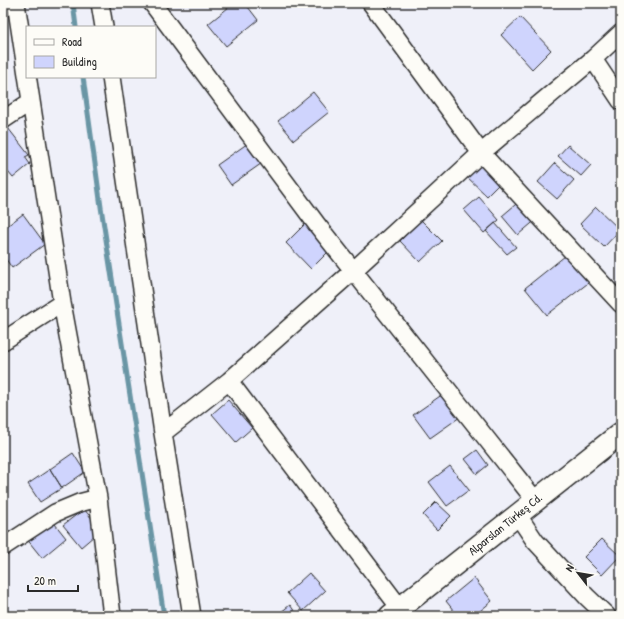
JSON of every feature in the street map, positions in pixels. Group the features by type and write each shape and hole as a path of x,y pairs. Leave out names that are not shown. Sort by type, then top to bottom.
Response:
{"street":[{"path":"16,3 26,74"},
{"path":"100,3 104,26"},
{"path":"152,3 318,226 535,500"},
{"path":"378,6 481,153 621,304"},
{"path":"163,433 229,381 354,270 481,153 621,33"},
{"path":"592,58 621,101"},
{"path":"27,78 62,303 98,498 112,616"},
{"path":"111,78 163,433 192,616"},
{"path":"3,120 30,102"},
{"path":"3,341 62,303"},
{"path":"229,381 398,614"},
{"name":"Alparslan Türkeş Cd.","path":"398,614 535,500 621,433"},
{"path":"3,547 55,513 79,503 98,498"},
{"path":"518,514 535,542 607,616"}],"building":[{"path":"234,3 245,3 258,20 226,46 208,24"},
{"path":"520,17 551,50 532,69 501,35"},
{"path":"313,92 329,112 294,140 278,121"},
{"path":"8,128 29,155 25,157 30,164 13,178 8,172 3,176 3,131"},
{"path":"251,141 265,161 231,185 217,165"},
{"path":"568,145 591,165 581,176 558,156"},
{"path":"482,157 504,179 487,196 465,175"},
{"path":"555,163 574,180 557,199 538,182"},
{"path":"479,197 499,220 484,233 464,210"},
{"path":"522,199 538,218 518,235 502,216"},
{"path":"596,207 620,230 604,247 580,224"},
{"path":"23,214 45,244 12,268 3,255 3,229"},
{"path":"421,220 442,241 420,262 400,241"},
{"path":"307,222 332,248 311,269 286,243"},
{"path":"495,223 516,247 507,254 486,231"},
{"path":"570,252 592,280 547,315 525,288"},
{"path":"443,394 460,417 430,438 413,415"},
{"path":"228,400 252,428 236,442 212,414"},
{"path":"477,450 488,465 477,474 465,459"},
{"path":"73,453 85,472 62,488 50,469"},
{"path":"450,466 469,490 447,506 429,482"},
{"path":"50,469 62,488 40,502 28,484"},
{"path":"436,502 451,516 437,530 423,515"},
{"path":"84,509 101,530 81,547 63,525"},
{"path":"51,519 66,538 42,558 26,538"},
{"path":"602,539 620,556 602,575 584,557"},
{"path":"309,573 325,591 303,611 287,593"},
{"path":"474,578 492,601 474,616 458,616 446,601"},
{"path":"290,605 298,616 276,616"}],"waterway":[{"path":"73,3 76,26"},
{"path":"83,78 101,207 164,616"}]}
